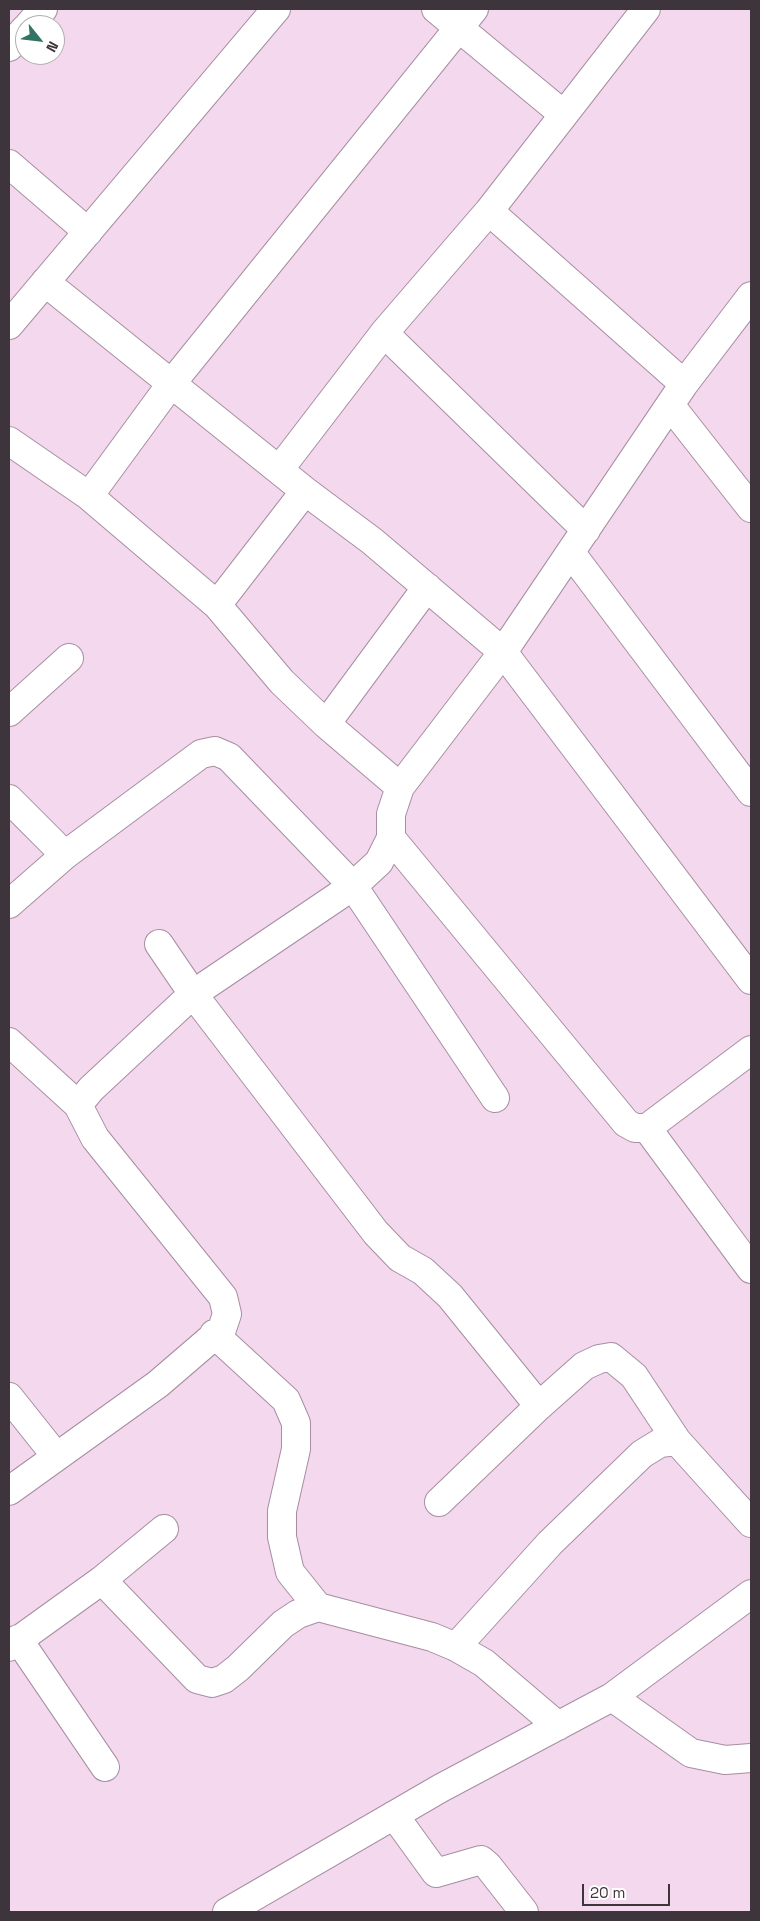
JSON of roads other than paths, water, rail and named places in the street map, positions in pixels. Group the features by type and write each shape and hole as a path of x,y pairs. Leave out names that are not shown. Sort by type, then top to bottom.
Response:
{"street":[{"path":"9,325 276,9"},
{"path":"436,9 466,18 563,114"},
{"path":"278,470 384,333 488,211 646,9"},
{"path":"88,496 170,384 466,18"},
{"path":"9,164 88,232"},
{"path":"488,211 677,394 751,508"},
{"path":"45,282 305,492 372,541 503,652 751,980"},
{"path":"78,1105 91,1088 193,994 353,886 379,862 391,838 391,814 400,787 503,652 677,394 751,296"},
{"path":"384,333 586,530"},
{"path":"9,441 88,496 217,605 282,682 326,724 400,787"},
{"path":"217,605 305,492"},
{"path":"571,553 751,792"},
{"path":"326,724 427,587"},
{"path":"9,712 69,658"},
{"path":"9,904 65,856 201,754 215,751 229,757 353,886 495,1098"},
{"path":"9,799 65,856"},
{"path":"391,838 621,1118 635,1128 647,1128 751,1050"},
{"path":"159,944 193,994 376,1233 400,1258 423,1271 450,1296 539,1406"},
{"path":"9,1042 78,1105 95,1138 223,1297 227,1314 222,1329 158,1384 9,1491"},
{"path":"647,1128 751,1268"},
{"path":"214,1334 286,1400 296,1423 296,1449 282,1512 282,1537 290,1572 318,1608"},
{"path":"439,1502 539,1406 584,1366 599,1359 610,1357 634,1376 677,1441 751,1523"},
{"path":"9,1396 56,1456"},
{"path":"456,1647 550,1543 642,1454 660,1443 677,1441"},
{"path":"106,1767 13,1643 102,1580 164,1529"},
{"path":"102,1580 197,1678 212,1683 224,1679 238,1668 283,1624 298,1614 318,1608 432,1637 456,1647 484,1663 558,1726"},
{"path":"226,1912 394,1815 612,1696 751,1594"},
{"path":"612,1696 691,1753 725,1760 751,1758"},
{"path":"394,1815 436,1873 481,1860 488,1866 524,1912"}]}
